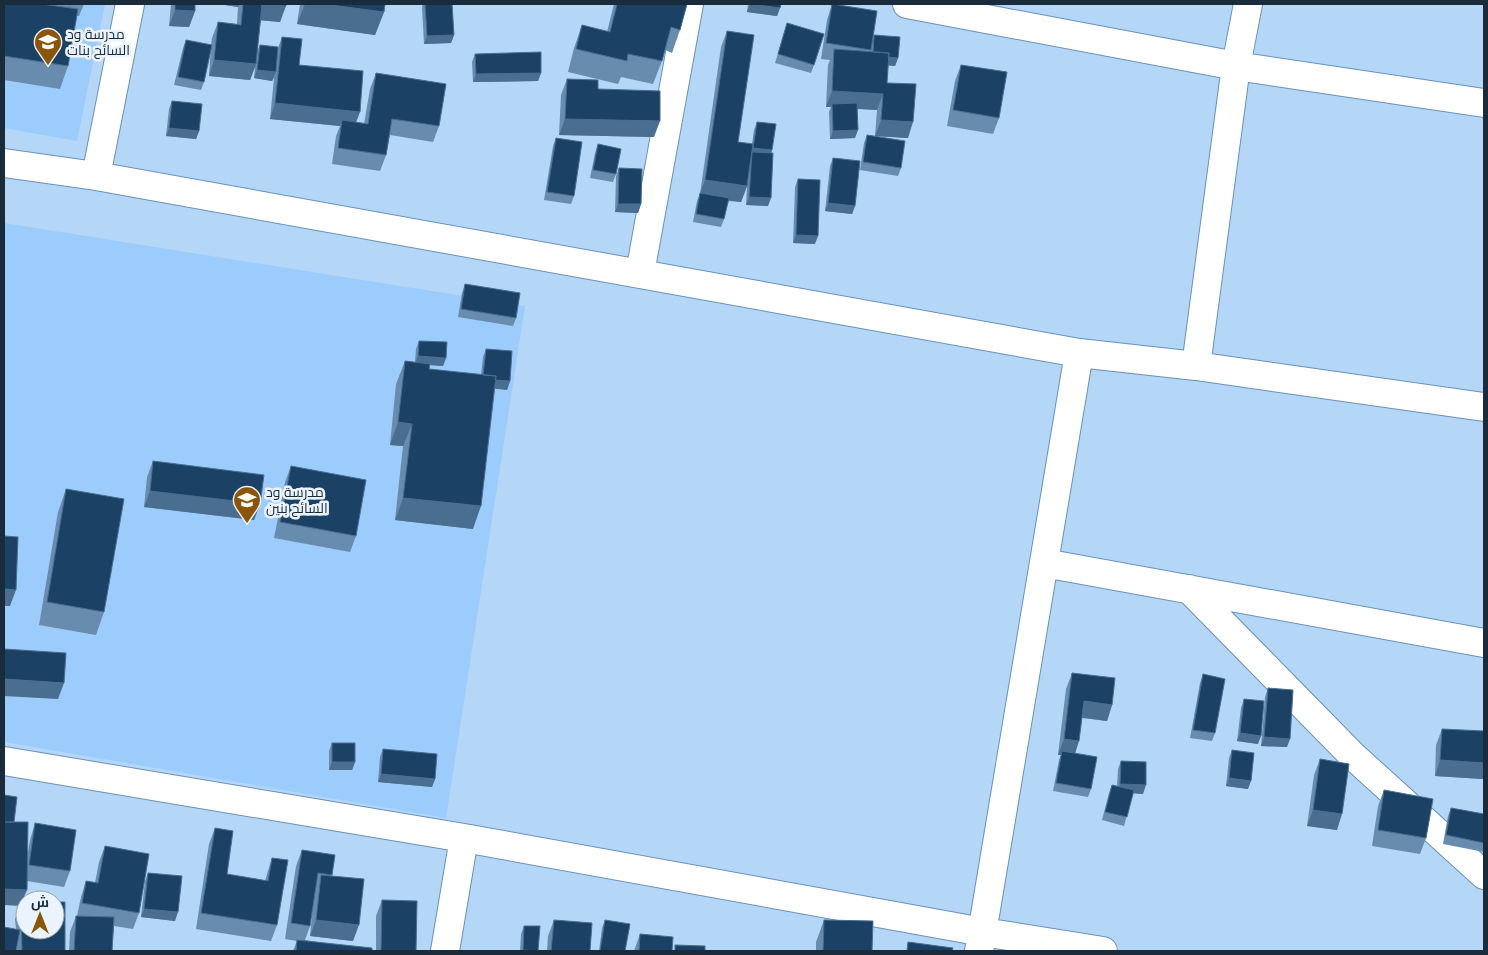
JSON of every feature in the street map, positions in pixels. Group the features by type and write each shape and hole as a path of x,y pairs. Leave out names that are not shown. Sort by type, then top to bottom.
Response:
{"street":[{"path":"96,176 130,4"},
{"path":"640,273 689,4"},
{"path":"907,4 1236,66 1484,102"},
{"path":"1196,366 1236,66 1248,4"},
{"path":"4,163 96,176 1079,353 1196,366 1484,407"},
{"path":"981,942 1079,353"},
{"path":"1044,563 1484,643"},
{"path":"1189,589 1352,755 1484,875"},
{"path":"4,761 464,838 981,942 1103,951"},
{"path":"445,951 464,838"}],"shaded area":[{"name":"مدرسة ود السائح بنات","path":"4,4 105,4 77,141 4,128"},
{"name":"مدرسة ود السائح بنين","path":"4,223 525,306 446,818 4,742"}],"building":[{"path":"4,4 42,4 78,9 68,66 4,56"},
{"path":"175,4 195,4 195,11 175,10"},
{"path":"243,4 262,4 256,64 214,60 218,22 241,25"},
{"path":"265,4 286,4 286,6"},
{"path":"323,4 385,4 384,12"},
{"path":"425,4 452,4 454,35 427,36"},
{"path":"617,4 687,4 680,30 671,27 662,61 628,54 627,61 576,49 582,25 610,32"},
{"path":"750,4 781,4 780,8"},
{"path":"832,4 877,11 871,50 826,43"},
{"path":"787,23 824,34 814,65 778,54"},
{"path":"727,31 754,35 738,142 753,144 747,186 705,180"},
{"path":"874,35 900,37 898,58 888,57 889,53 873,52"},
{"path":"282,37 302,39 299,65 363,71 360,112 275,103"},
{"path":"186,40 212,45 204,82 178,77"},
{"path":"260,45 278,47 276,72 257,70"},
{"path":"834,49 889,53 887,83 916,84 913,122 881,120 883,94 832,91"},
{"path":"541,52 541,73 476,74 475,54"},
{"path":"961,65 1007,72 999,118 953,110"},
{"path":"376,73 446,84 439,126 392,119 386,155 338,148 342,120 368,124"},
{"path":"567,79 598,80 598,89 660,91 660,121 565,119"},
{"path":"172,101 202,104 199,131 169,128"},
{"path":"857,103 858,130 833,131 832,104"},
{"path":"757,122 776,124 772,150 753,148"},
{"path":"867,135 905,141 901,168 863,162"},
{"path":"556,138 582,142 574,196 547,192"},
{"path":"598,144 621,149 616,174 593,170"},
{"path":"752,152 773,153 771,198 749,197"},
{"path":"833,158 860,161 855,206 828,203"},
{"path":"619,168 642,169 641,204 618,204"},
{"path":"798,179 820,180 818,236 796,235"},
{"path":"700,193 729,198 724,219 696,214"},
{"path":"465,284 520,293 516,318 461,309"},
{"path":"419,341 447,342 446,358 418,356"},
{"path":"486,349 512,351 510,381 495,380 496,376 483,375"},
{"path":"405,361 430,364 429,369 496,376 481,506 403,498 412,424 398,422"},
{"path":"153,461 264,475 260,504 150,491"},
{"path":"291,466 366,480 356,536 280,522"},
{"path":"66,489 124,499 104,612 47,602"},
{"path":"4,536 18,537 16,590 4,589"},
{"path":"4,649 66,653 64,683 4,679"},
{"path":"1072,673 1115,678 1112,705 1084,701 1079,741 1064,739"},
{"path":"1203,674 1225,679 1215,733 1193,730"},
{"path":"1268,688 1293,690 1290,739 1264,737"},
{"path":"1244,699 1264,701 1261,736 1240,733"},
{"path":"1442,729 1484,731 1484,763 1440,760"},
{"path":"332,743 355,743 355,762 332,762"},
{"path":"383,749 437,754 435,779 381,774"},
{"path":"1232,750 1254,753 1251,781 1229,778"},
{"path":"1062,751 1097,757 1091,789 1056,783"},
{"path":"1320,759 1349,764 1342,814 1313,810"},
{"path":"1121,761 1146,762 1146,785 1120,784"},
{"path":"1112,785 1134,790 1127,817 1105,812"},
{"path":"1384,790 1433,799 1426,838 1378,830"},
{"path":"4,795 17,797 14,822 4,822"},
{"path":"1451,808 1484,814 1484,843 1446,835"},
{"path":"4,822 28,822 27,890 4,889"},
{"path":"35,823 76,830 70,871 29,865"},
{"path":"215,828 233,831 227,874 268,881 272,858 288,860 277,925 201,913"},
{"path":"105,846 149,854 139,913 82,903 86,881 98,883"},
{"path":"302,850 335,855 332,875 318,873 310,926 291,923"},
{"path":"148,873 182,876 178,912 144,909"},
{"path":"321,875 364,879 359,925 316,920"},
{"path":"382,900 417,901 416,951 381,951"},
{"path":"76,916 114,917 112,951 74,951"},
{"path":"554,920 592,923 590,951 551,951"},
{"path":"605,920 630,924 625,951 600,951"},
{"path":"824,920 873,921 872,951 823,951"},
{"path":"524,926 540,926 538,951 523,950"},
{"path":"4,927 15,929 15,940 18,940 16,951 4,951"},
{"path":"640,934 673,937 672,951 639,951"},
{"path":"22,940 65,940 65,951 22,951"},
{"path":"297,940 372,948 372,951 296,951"},
{"path":"908,942 953,948 952,951 907,951"},
{"path":"675,945 705,946 705,951 675,951"}],"place":[{"name":"مدرسة ود السائح بنات","path":"48,66"},
{"name":"مدرسة ود السائح بنين","path":"247,524"}]}
